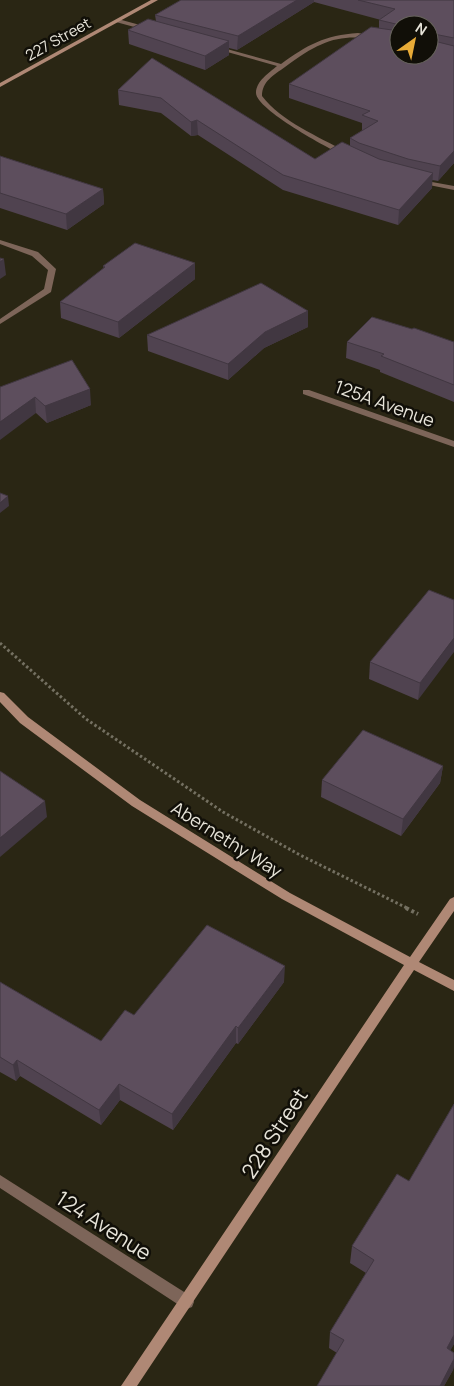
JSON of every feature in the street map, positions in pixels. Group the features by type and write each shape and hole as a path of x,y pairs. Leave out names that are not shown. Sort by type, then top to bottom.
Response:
{"street":[{"name":"227 Street","path":"0,85 155,0"},
{"path":"118,21 159,32"},
{"path":"348,155 284,118 263,102 259,96 261,85 315,43 336,36 366,35 389,40"},
{"path":"212,46 283,66"},
{"path":"416,181 454,188"},
{"path":"0,242 35,254 52,269 48,290 0,322"},
{"name":"125A Avenue","path":"306,392 454,444"},
{"name":"Abernethy Way","path":"0,696 24,720 136,803 286,896 454,986"},
{"name":"228 Street","path":"128,1386 187,1302 454,902"},
{"name":"124 Avenue","path":"0,1181 187,1302"}],"path":[{"path":"0,643 86,719 223,812 300,855 386,897"}],"building":[{"path":"181,0 297,0 238,36 155,15"},
{"path":"358,0 454,0 454,38 439,35 439,15 389,15 389,22 379,20 395,9"},
{"path":"148,19 229,41 205,56 128,30"},
{"path":"371,27 389,30 389,65 439,65 439,42 454,46 454,151 440,166 408,159 359,143 350,138 378,121 362,115 370,111 289,84"},
{"path":"152,58 315,159 342,142 379,159 433,173 399,210 283,175 197,120 191,122 161,98 118,90"},
{"path":"0,156 103,189 66,214 0,193"},
{"path":"135,243 195,263 118,322 60,302 105,267 103,266"},
{"path":"261,283 308,311 265,332 228,364 147,335"},
{"path":"372,317 414,328 454,342 454,385 381,356 384,354 347,342"},
{"path":"72,360 90,389 45,406 35,397 0,422 0,387"},
{"path":"0,493 8,496 0,503"},
{"path":"429,590 454,600 454,638 420,683 370,662"},
{"path":"363,730 443,766 403,819 322,780"},
{"path":"0,771 45,801 0,838"},
{"path":"207,925 285,966 238,1028 236,1026 172,1114 119,1084 99,1110 17,1060 13,1065 0,1057 0,982 101,1041 125,1010 134,1015"},
{"path":"454,1104 454,1335 447,1348 454,1353 454,1359 440,1386 317,1386 344,1340 330,1332 374,1260 352,1246 397,1174 409,1181"}]}
